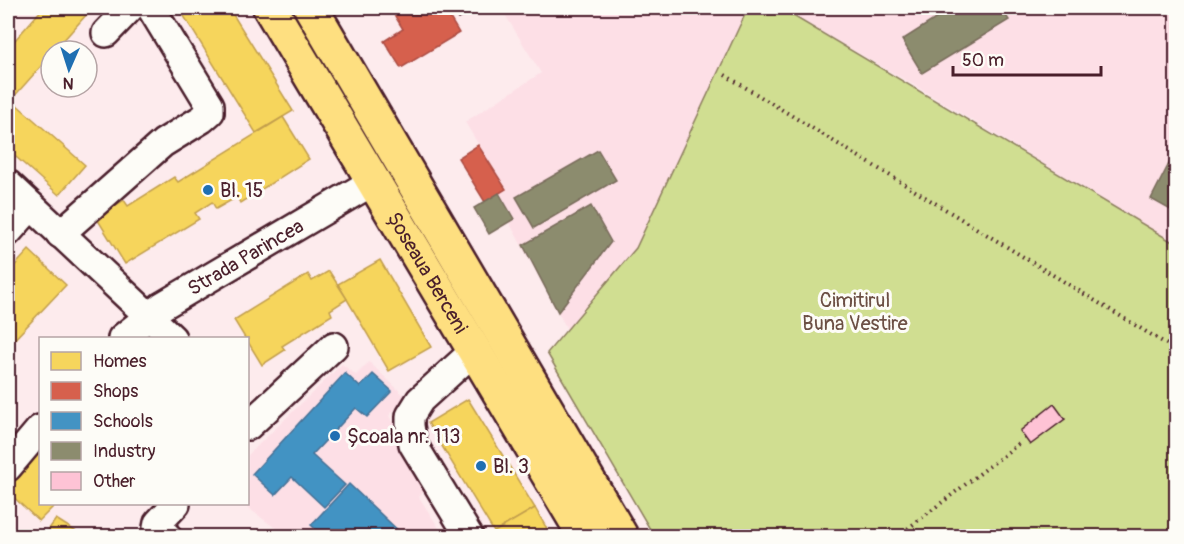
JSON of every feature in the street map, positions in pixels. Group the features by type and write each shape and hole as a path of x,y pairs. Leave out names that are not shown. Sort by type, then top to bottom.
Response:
{"main road":[{"name":"Șoseaua Berceni","path":"311,8 621,537"},
{"name":"Șoseaua Berceni","path":"275,9 585,537"}],"street":[{"path":"106,33 130,8"},
{"path":"60,234 163,143 210,112 210,105 151,8"},
{"name":"Strada Parincea","path":"124,337 148,315 374,181"},
{"path":"8,184 170,337"},
{"path":"8,232 31,206"},
{"path":"250,418 334,346"},
{"path":"469,537 413,444 410,426 411,416 420,400 475,350"},
{"path":"8,466 39,430"},
{"path":"167,537 157,528 158,523 175,505"}],"path":[{"path":"725,75 1176,351"},
{"path":"898,537 1021,442"}],"shaded area":[{"path":"501,8 748,8 636,248 567,329 509,222 514,218 499,193 505,189 465,122 541,73"},
{"path":"780,8 1176,8 1176,244 917,87"},
{"name":"Școala nr. 113","path":"369,362 406,397 389,416 430,484 419,497 444,536 286,536 244,505 249,505 249,454 342,364 356,375"}],"green space":[{"name":"Cimitirul Buna Vestire","path":"748,8 780,8 1176,244 1176,536 654,536 547,353 636,248"}],"building: Homes":[{"path":"43,8 80,8 87,14 65,39 39,39 39,68 11,100 8,97 8,48"},
{"path":"179,8 229,8 293,111 256,133"},
{"path":"8,97 85,165 59,195 8,150"},
{"name":"Bl. 15","path":"283,117 309,159 240,203 237,197 216,209 212,202 195,213 199,219 125,264 96,217 124,200 128,206 174,177 178,182"},
{"path":"29,250 66,285 8,346 8,273"},
{"path":"380,260 431,347 389,371 338,284"},
{"path":"329,271 347,299 330,310 332,315 282,346 285,350 262,365 249,344 249,337 244,337 234,320 308,274 312,281"},
{"name":"Bl. 3","path":"468,399 535,508 494,532 428,423"},
{"path":"39,443 39,505 55,505 39,521 8,492 8,477"},
{"path":"535,508 551,536 497,536 494,532"},
{"path":"56,519 83,536 44,536"}],"building: Shops":[{"path":"390,8 444,8 459,33 401,68 384,41 403,29"},
{"path":"478,145 506,189 485,202 458,158"}],"building: Schools":[{"path":"345,373 360,387 373,374 392,391 367,417 356,408 312,455 345,485 324,507 292,477 275,495 252,474"},
{"path":"349,484 404,536 323,536 311,525"}],"building: Industry":[{"path":"931,8 1001,8 1009,20 922,73 902,40 937,18"},
{"path":"598,150 616,180 534,228 516,197"},
{"path":"1176,150 1176,213 1151,199"},
{"path":"499,193 514,219 489,234 474,208"},
{"path":"591,206 611,242 558,312 523,245"}],"building: Other":[{"path":"452,8 477,8 459,19"},
{"path":"1054,404 1065,419 1030,445 1020,431"}],"place":[{"name":"Bl. 15","path":"208,190"},
{"name":"Școala nr. 113","path":"335,436"},
{"name":"Bl. 3","path":"481,466"}]}
